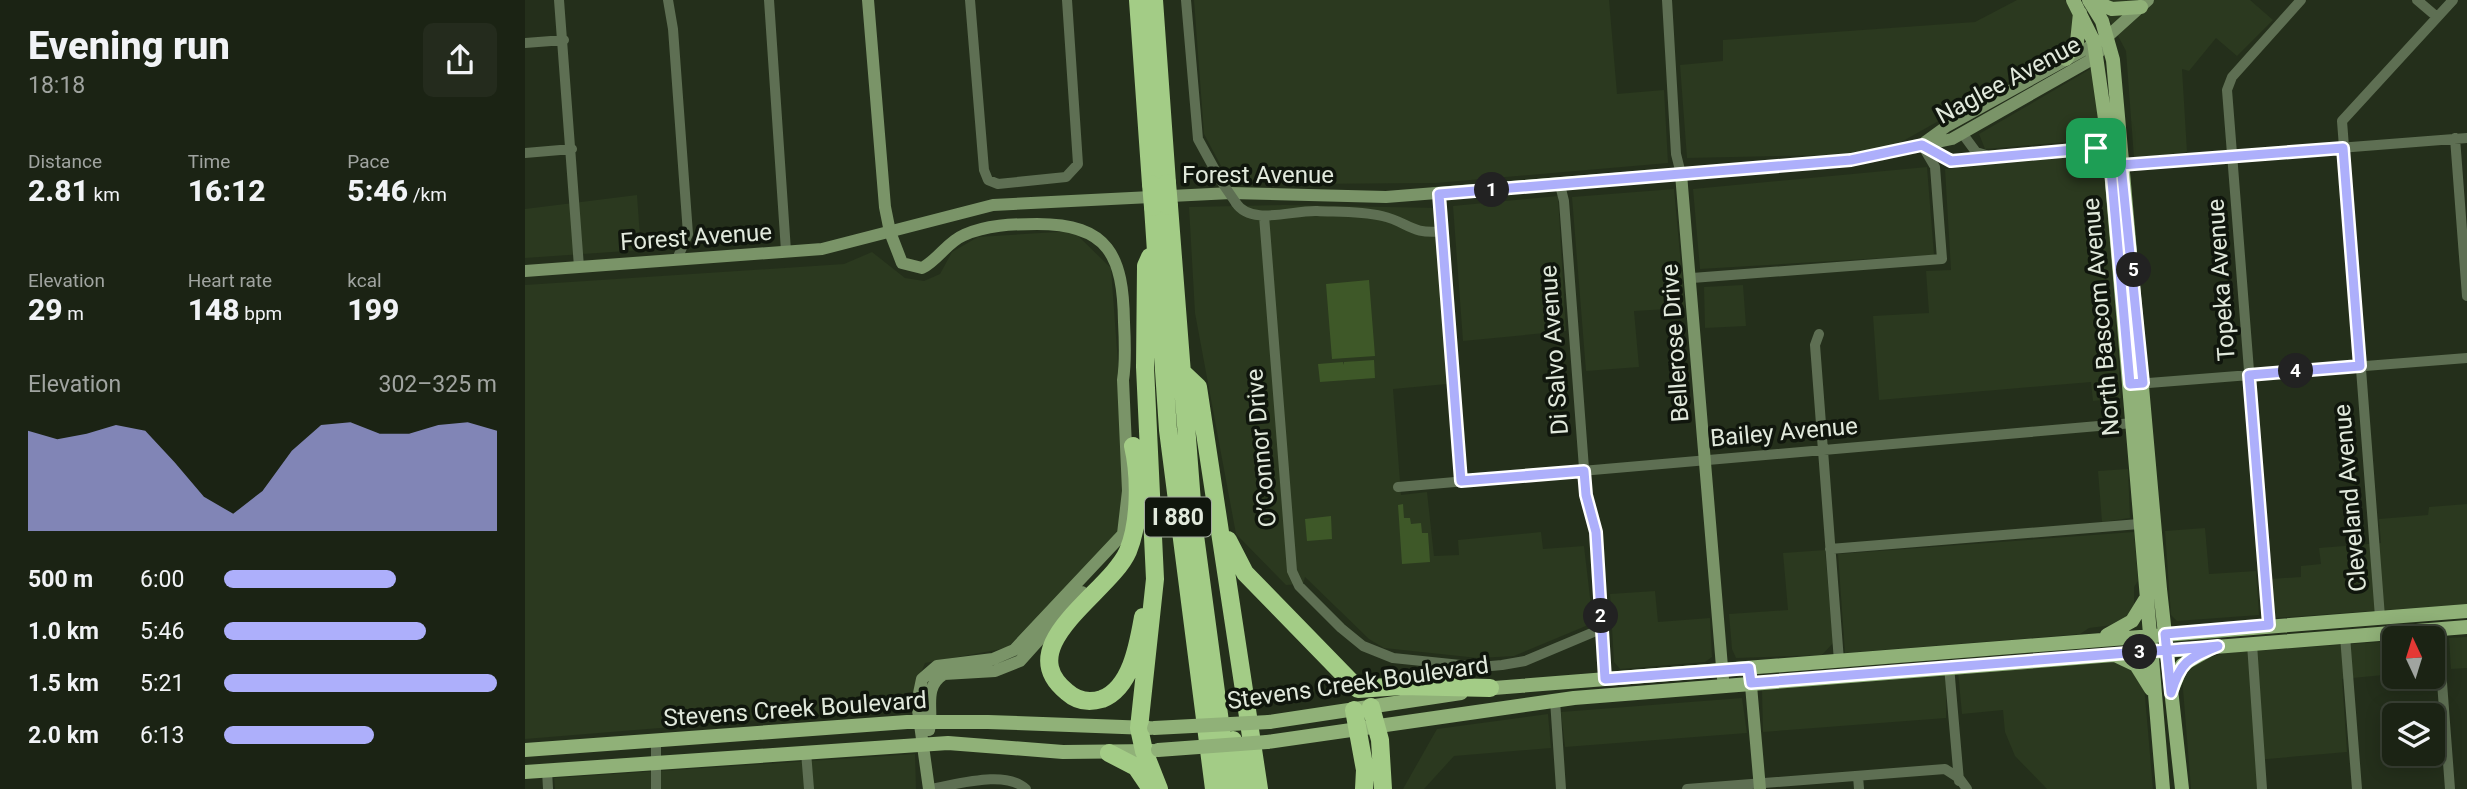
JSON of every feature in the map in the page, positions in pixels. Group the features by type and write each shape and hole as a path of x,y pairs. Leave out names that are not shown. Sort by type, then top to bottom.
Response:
{"highway":[{"name":"I 880","path":"1138,0 1181,370 1194,528 1229,789"},
{"name":"I 880","path":"1154,0 1159,184"},
{"name":"I 880","path":"1161,206 1155,244 1168,430 1214,789"},
{"path":"1155,244 1146,266 1145,324 1155,604 1146,728 1159,789"},
{"path":"1181,370 1198,387 1259,789"},
{"path":"1133,446 1136,517 1129,549 1117,568 1061,628 1050,650 1052,675 1074,697 1093,701 1111,695 1122,686 1142,621 1153,559"},
{"path":"1215,498 1230,547 1240,567 1353,685 1363,690 1401,685 1490,688"},
{"path":"1214,686 1227,701 1243,789"},
{"path":"1363,709 1367,728 1383,763 1383,789"},
{"path":"1364,789 1367,728"},
{"path":"1109,753 1136,767 1151,789"}],"main road":[{"path":"868,0 884,193 890,233 902,263 918,269 928,265 960,236 983,229 1058,224 1086,231 1105,246 1121,271 1125,366 1133,446 1130,529 1115,557 1020,661 995,671 944,674 937,679 930,691 925,722 929,789"},
{"path":"2066,59 2077,42 2083,3 2112,9 2145,4"},
{"name":"North Bascom Avenue","path":"2083,3 2100,45 2109,147 2182,789"},
{"name":"Naglee Avenue","path":"1922,145 1962,133 2100,45 2145,4"},
{"name":"Naglee Avenue","path":"1922,145 1947,127 2066,59 2100,45"},
{"name":"North Bascom Avenue","path":"2100,45 2113,60 2136,384 2133,423 2139,524 2163,789"},
{"name":"Forest Avenue","path":"525,271 842,246 967,211 1016,203 1231,193 1386,197 1439,194 1851,160 1922,145"},
{"name":"Bellerose Drive","path":"1681,174 1692,278 1723,677"},
{"path":"925,722 919,687 928,672 945,664 993,659 1014,650 1123,534 1128,508 1123,380 1125,366"},
{"path":"2096,640 2132,621 2145,599"},
{"path":"2344,636 2358,628 2399,623 2426,614 2467,611"},
{"name":"Stevens Creek Boulevard","path":"525,750 925,722 1146,728 1269,722 1490,688 1605,679 1890,671 1906,662 2096,640 2426,614"},
{"path":"2426,626 2467,620"},
{"path":"2445,629 2467,627"},
{"path":"2344,636 2382,634"},
{"name":"Stevens Creek Boulevard","path":"1750,675 1839,661 2112,654 2344,636"},
{"path":"2171,693 2177,673 2186,661 2218,646"},
{"path":"2112,654 2136,665 2155,696"},
{"path":"1750,675 1760,786"},
{"name":"Stevens Creek Boulevard","path":"525,772 925,744 1109,753 1272,742 1723,677"},
{"path":"1574,698 1605,679"}],"street":[{"path":"559,0 579,267"},
{"path":"668,0 673,29 688,234 677,259"},
{"path":"769,0 786,251"},
{"path":"970,0 984,170 988,180 998,184 1066,177 1075,169 1079,160 1067,0"},
{"path":"1186,0 1198,139 1221,181 1246,213 1264,216 1307,211 1378,215 1415,232 1443,231"},
{"name":"Bellerose Drive","path":"1667,0 1676,154 1681,174"},
{"name":"Topeka Avenue","path":"2269,625 2228,83 2301,0"},
{"path":"2417,0 2437,17"},
{"name":"Cleveland Avenue","path":"2381,617 2342,121 2453,0"},
{"path":"525,43 564,40"},
{"path":"1962,133 1976,152 1990,156"},
{"path":"2455,138 2467,296"},
{"path":"2121,165 2467,138"},
{"path":"1922,145 1951,161 2109,147"},
{"path":"1692,278 1942,259 1935,167 1922,145"},
{"path":"525,153 572,149"},
{"name":"Di Salvo Avenue","path":"1560,185 1564,201 1586,495 1596,532 1605,679"},
{"path":"1439,194 1461,481"},
{"name":"O’Connor Drive","path":"1264,216 1292,571 1299,586 1363,646 1392,658 1481,667 1502,665 1525,661 1601,629"},
{"path":"1819,334 1815,345 1839,661"},
{"path":"2136,384 2467,358"},
{"name":"Bailey Avenue","path":"1398,486 2133,423"},
{"path":"1830,549 2139,524"},
{"path":"2344,636 2357,789"},
{"path":"2252,644 2262,789"},
{"path":"1947,659 1959,789"},
{"path":"2443,690 2451,789"},
{"path":"1555,700 1561,789"},
{"path":"651,741 656,789"},
{"path":"806,752 809,789"},
{"path":"1686,789 1760,786 1945,769 1959,778 1967,789"},
{"path":"547,770 548,789"},
{"path":"1859,776 1860,789"},
{"path":"929,789 995,780 1011,780 1026,789"}],"shaded area":[{"path":"1194,0 1609,0 1617,94 1664,90 1668,163 1436,183 1298,184 1229,181 1204,134"},
{"path":"2017,0 2065,0 2076,19 2070,47 1880,154 1687,158 1680,65 1723,61 1723,40 1975,22"},
{"path":"2099,0 2250,0 2273,20 2237,56 2216,38 2189,71 2182,69 2187,152 2134,158 2126,51"},
{"path":"2092,68 2101,139 1985,149 1979,134"},
{"path":"2104,154 2121,398 2093,401 2091,382 1879,400 1873,316 1929,313 1926,271 1951,270 1945,169"},
{"path":"1927,167 1934,255 1700,269 1693,189"},
{"path":"1674,189 1685,308 1634,311 1639,367 1586,371 1572,197"},
{"path":"637,195 641,250 525,258 525,209"},
{"path":"1558,196 1566,331 1463,341 1453,206"},
{"path":"1284,205 1439,208 1447,384 1393,389 1401,495 1427,492 1434,556 1459,555 1458,540 1541,532 1543,549 1584,546 1593,623 1514,656 1478,658 1384,648 1369,639 1305,577 1303,584 1286,585 1236,534 1195,313 1189,207"},
{"path":"1073,231 1111,268 1129,515 1119,534 1007,648 925,663 907,708 525,739 525,285 844,264 872,252 905,278 924,281 940,274 952,252 978,237"},
{"path":"1743,285 1746,326 1705,328 1704,287"},
{"path":"2128,469 2130,518 2102,522 2098,471"},
{"path":"2467,504 2467,604 2275,618 2271,579 2301,577 2301,566 2321,564 2319,548 2381,543 2379,519 2428,515 2429,507"},
{"path":"2205,528 2209,574 2256,571 2259,615 2177,621 2171,615 2165,531"},
{"path":"2134,532 2138,581 2134,587 2134,609 2121,624 2089,628 2080,634 1845,653 1838,554"},
{"path":"1825,550 1833,643 1822,655 1736,658 1732,649 1729,614 1788,610 1783,553"},
{"path":"1655,591 1658,622 1710,618 1712,657 1705,662 1620,669 1614,662 1610,594"},
{"path":"2467,637 2467,668 2451,669 2449,638"},
{"path":"2382,642 2382,675 2342,679 2347,752 2256,760 2258,789 2191,789 2183,678 2189,667 2199,660 2225,653"},
{"path":"2119,662 2133,671 2144,685 2153,789 2047,789 2015,756 2005,732 2003,710 1962,714 1958,672"},
{"path":"1946,676 1946,718 1763,732 1762,690"},
{"path":"1742,698 1747,733 1565,747 1561,712"},
{"path":"1548,714 1551,748 1454,756 1424,789 1403,789 1437,729"},
{"path":"915,754 916,789 555,789 554,778"}],"green space":[{"path":"1369,280 1375,356 1332,359 1326,284"},
{"path":"1374,360 1375,378 1320,382 1318,364 1343,362 1344,365 1344,362"},
{"path":"1403,504 1404,518 1410,518 1411,524 1421,523 1422,533 1428,533 1430,562 1402,564 1398,505"},
{"path":"1331,516 1332,539 1307,541 1305,519"}],"route":[{"path":"2096,148 1951,161 1922,145 1851,160 1439,194 1461,481 1584,471 1588,506 1596,532 1605,679 1749,668 1751,683 1944,666 2151,651 2166,650 2176,650 2218,646 2186,661 2177,673 2171,693 2166,650 2165,634 2269,625 2249,375 2360,366 2343,148 2121,165 2132,248 2143,383 2130,384 2109,147 2096,148"}]}
